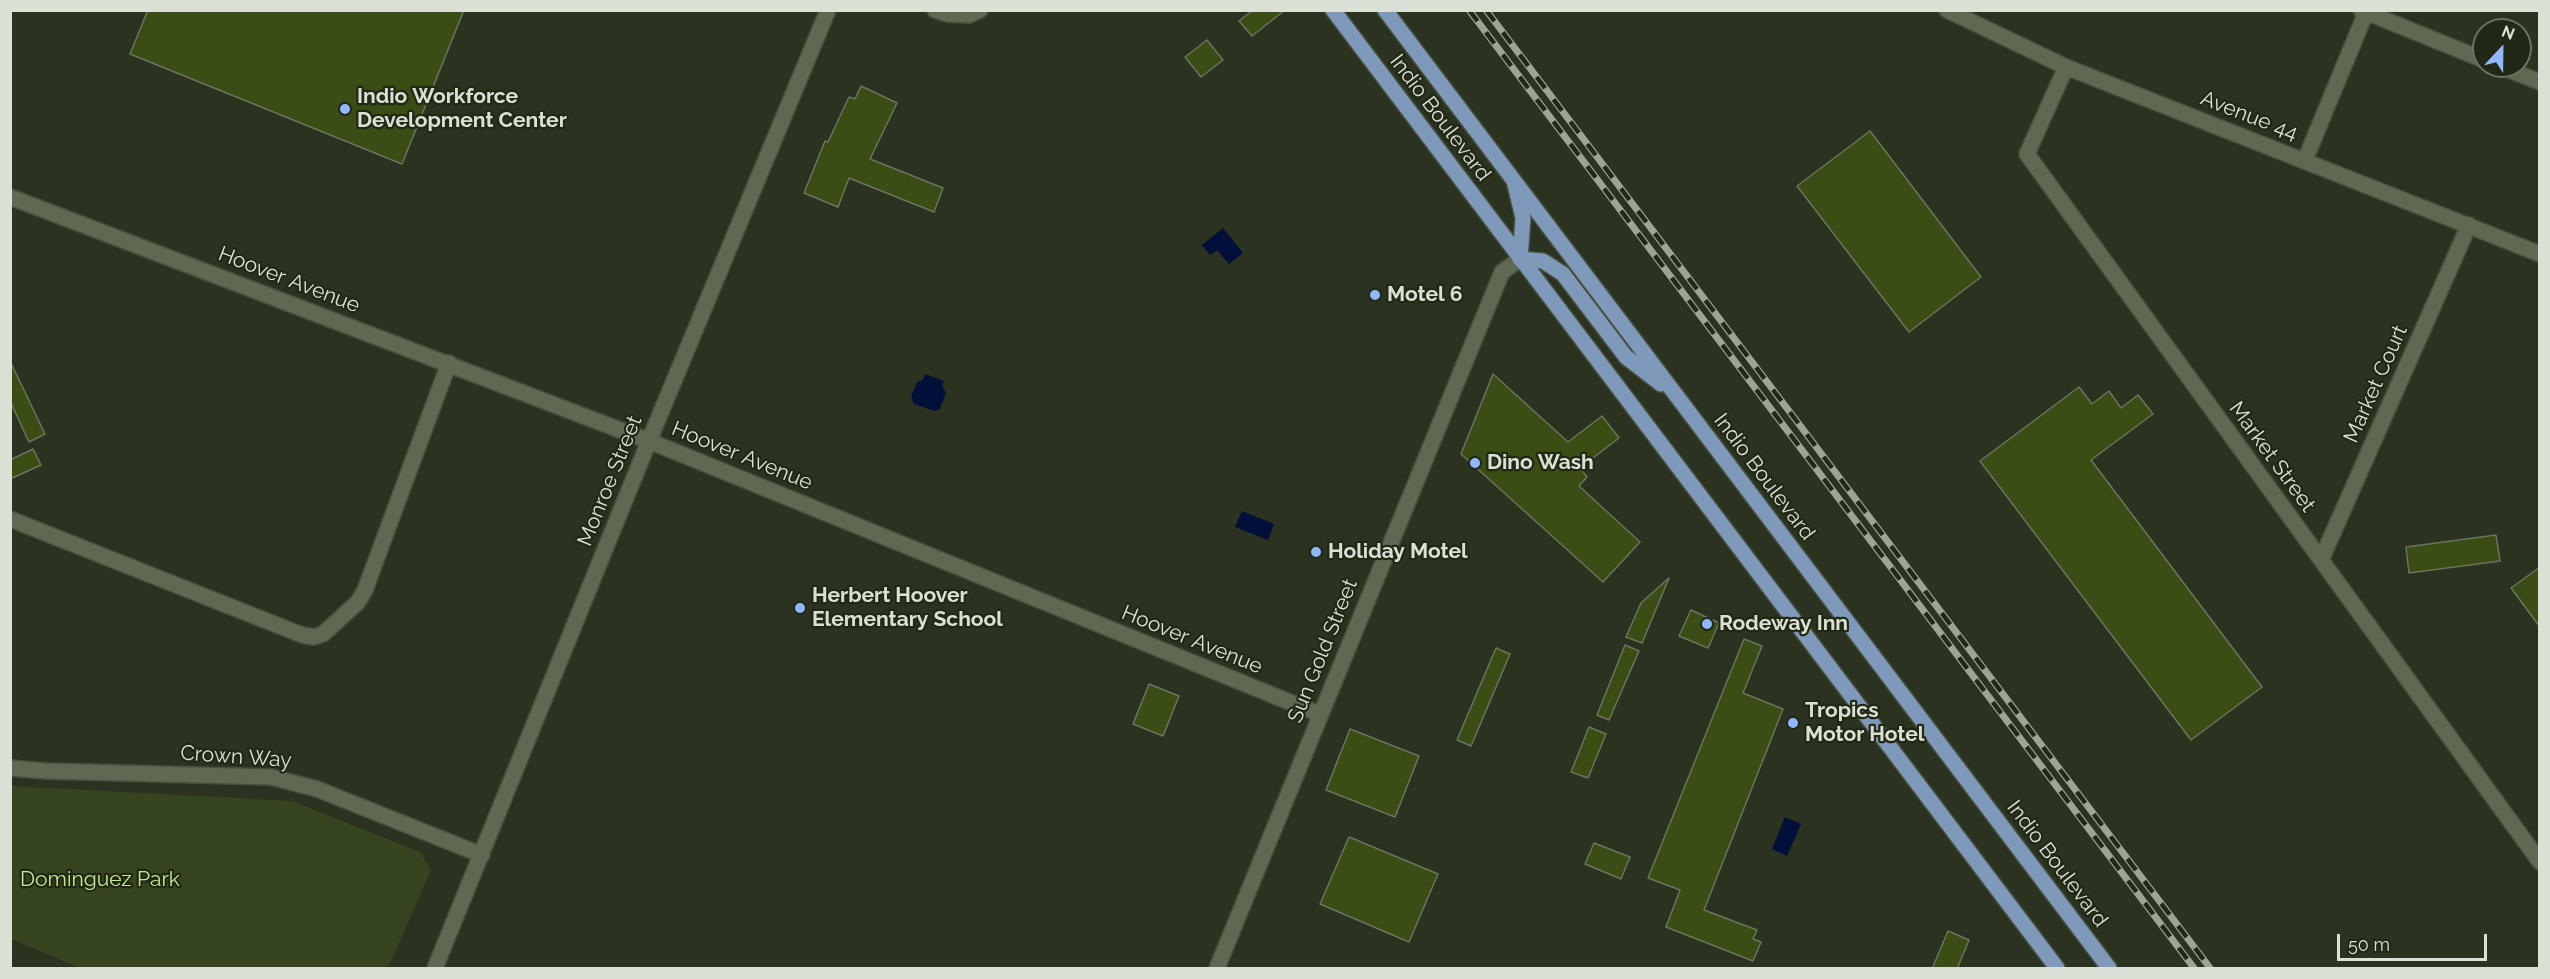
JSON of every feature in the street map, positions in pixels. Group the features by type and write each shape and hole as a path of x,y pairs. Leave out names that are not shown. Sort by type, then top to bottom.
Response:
{"main road":[{"name":"Indio Boulevard","path":"1333,10 2057,969"},
{"name":"Indio Boulevard","path":"1385,10 2109,969"},
{"path":"1514,180 1523,218 1520,259 1543,261 1563,274 1626,357 1675,394"}],"street":[{"name":"Monroe Street","path":"435,969 649,441 828,10"},
{"path":"934,10 947,14 969,15 981,10"},
{"name":"Avenue 44","path":"1947,10 2066,68 2540,254"},
{"path":"2305,160 2365,11 2472,55"},
{"name":"Market Street","path":"2066,68 2027,154 2540,862"},
{"name":"Hoover Avenue","path":"10,197 649,441 1319,714"},
{"name":"Market Court","path":"2321,560 2469,225"},
{"name":"Sun Gold Street","path":"1217,969 1319,714 1502,272 1520,259"},
{"path":"10,519 302,634 314,637 323,634 358,602 365,590 449,363"},
{"name":"Crown Way","path":"10,768 46,771 235,774 279,778 326,792 482,855"}],"green space":[{"name":"Dominguez Park","path":"10,786 292,801 420,852 431,870 388,968 80,968 11,939"}],"water":[{"path":"1223,228 1243,253 1229,264 1217,250 1210,255 1202,245"},
{"path":"925,374 944,381 942,386 946,393 940,409 935,411 914,404 911,397 917,382 923,380"},
{"path":"1242,511 1274,524 1268,540 1235,527"},
{"path":"1785,817 1801,824 1787,856 1772,849"}],"building":[{"name":"Indio Workforce Development Center","path":"148,10 464,10 402,164 130,54"},
{"path":"1253,10 1285,10 1252,36 1239,21"},
{"path":"1207,40 1223,60 1201,77 1185,57"},
{"path":"861,86 897,103 870,159 943,188 934,212 849,178 838,207 804,193 825,141 828,142 849,97 855,99"},
{"path":"1870,131 1981,277 1909,332 1797,186"},
{"path":"10,361 45,434 29,442 10,401"},
{"path":"1493,374 1568,442 1602,416 1619,438 1580,468 1587,477 1579,486 1640,542 1603,582 1461,454"},
{"path":"2079,387 2092,404 2109,391 2121,408 2138,395 2153,414 2091,460 2262,687 2191,740 1980,461"},
{"path":"33,449 41,465 10,479 10,460"},
{"path":"2496,535 2500,561 2409,573 2406,547"},
{"path":"2540,567 2540,627 2511,588"},
{"path":"1669,578 1642,643 1626,637 1641,603"},
{"path":"1691,610 1719,623 1708,648 1679,636"},
{"path":"1744,639 1762,646 1743,693 1783,709 1704,910 1757,930 1753,939 1761,942 1753,961 1666,927 1680,890 1648,878"},
{"path":"1625,645 1639,651 1609,720 1597,715"},
{"path":"1496,648 1510,654 1471,746 1457,740"},
{"path":"1149,684 1179,696 1163,736 1133,724"},
{"path":"1589,727 1606,734 1588,778 1571,772"},
{"path":"1350,729 1419,756 1395,817 1326,790"},
{"path":"1349,837 1438,874 1409,942 1320,904"},
{"path":"1594,843 1630,857 1621,879 1585,864"},
{"path":"1948,931 1969,940 1957,969 1932,969"}],"railway":[{"path":"1469,10 2194,968"},
{"path":"1486,10 2210,968"}],"place":[{"name":"Indio Workforce Development Center","path":"345,109"},
{"name":"Motel 6","path":"1375,295"},
{"name":"Dino Wash","path":"1475,463"},
{"name":"Holiday Motel","path":"1316,552"},
{"name":"Herbert Hoover Elementary School","path":"800,608"},
{"name":"Rodeway Inn","path":"1707,624"},
{"name":"Tropics Motor Hotel","path":"1793,723"}]}
